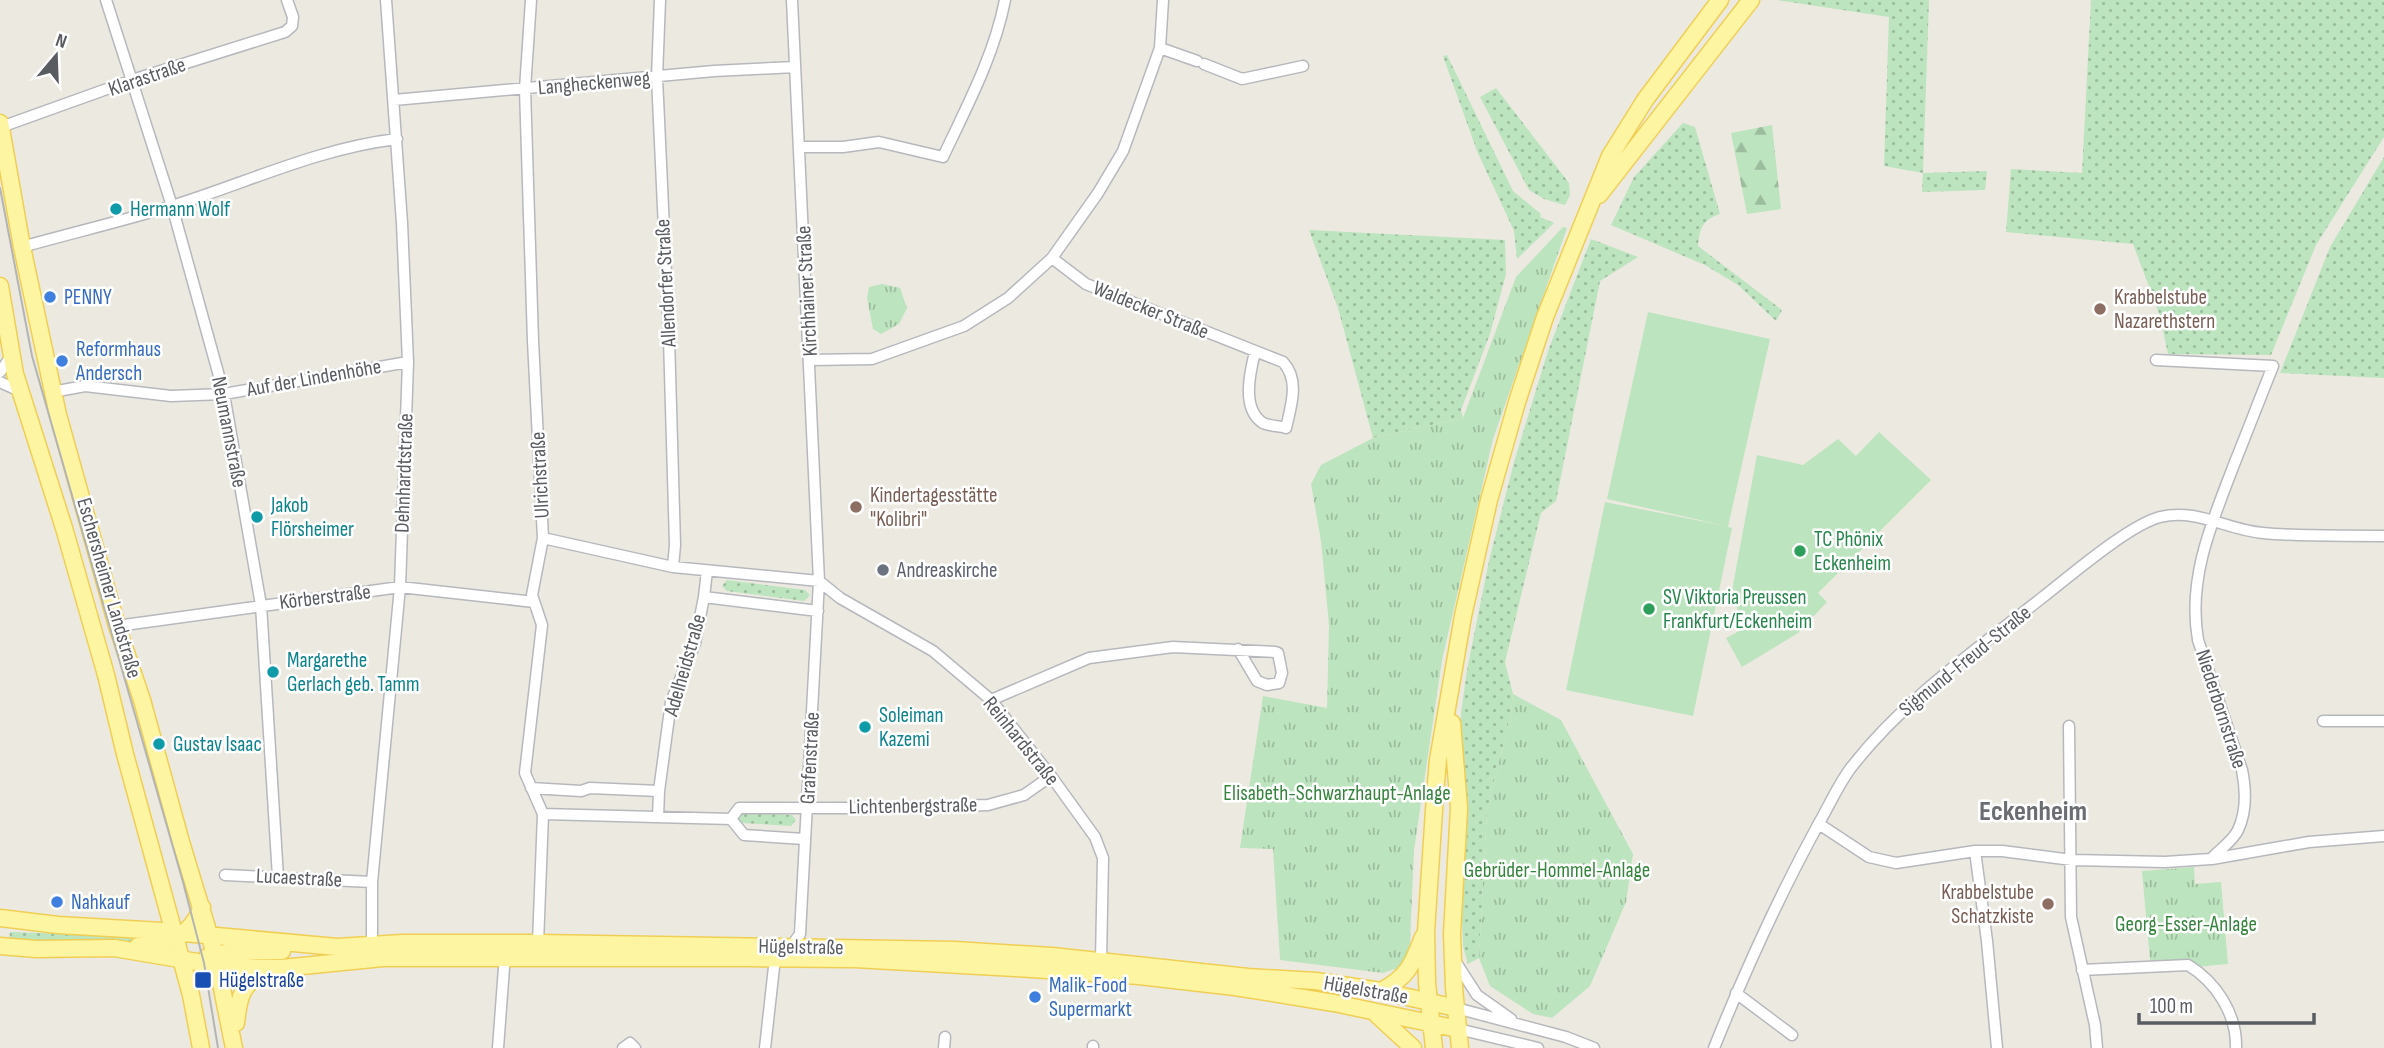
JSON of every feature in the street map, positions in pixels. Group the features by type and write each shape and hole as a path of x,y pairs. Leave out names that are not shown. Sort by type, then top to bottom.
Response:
{"main road":[{"path":"1434,1048 1428,1002 1426,932 1430,840 1438,760 1471,580 1502,453 1545,317 1611,156 1630,122 1720,0"},
{"path":"1591,205 1657,124 1751,0"},
{"name":"Eschersheimer Landstraße","path":"0,125 52,392 117,626 142,700 217,959 234,1045"},
{"name":"Eschersheimer Landstraße","path":"0,286 22,392 106,676 125,754 177,935 189,961 186,979 201,1048"},
{"path":"1450,703 1459,808 1452,957 1460,1048"},
{"path":"114,948 164,944 194,922 202,908"},
{"name":"Hügelstraße","path":"0,918 337,947 372,945 775,958 800,947 1187,981 1296,996 1458,1029"},
{"path":"0,929 5,924 18,921"},
{"path":"1381,992 1408,972 1426,932"},
{"name":"Hügelstraße","path":"2,944 36,949 114,948 189,961 217,959 268,968 505,951 538,943 956,950 1101,960 1248,977 1316,981 1456,1008"},
{"path":"217,959 337,947"},
{"path":"1062,971 1090,966 1101,960"},
{"path":"234,1045 238,1003 242,991 255,976 268,968"},
{"path":"1372,1011 1413,1048"}],"street":[{"name":"Neumannstraße","path":"106,0 172,206 224,394 261,604 278,877"},
{"name":"Klarastraße","path":"0,125 285,32 292,26 293,18 288,0"},
{"name":"Dehnhardtstraße","path":"372,945 372,882 400,587 408,362 397,139 386,0"},
{"name":"Ulrichstraße","path":"531,0 525,89 533,341 543,538 532,595 542,625 525,773 543,814 538,943"},
{"name":"Allendorfer Straße","path":"660,0 657,77 669,338 675,545 673,567"},
{"name":"Kirchhainer Straße","path":"792,0 819,581"},
{"path":"800,147 879,142 943,157 986,64 1005,0"},
{"path":"810,360 872,359 964,326 1008,298 1052,258 1098,193 1123,151 1160,48 1163,0"},
{"path":"1160,48 1242,79 1303,66"},
{"name":"Langheckenweg","path":"394,100 714,71 795,67"},
{"path":"22,247 172,206 365,142 397,139"},
{"name":"Waldecker Straße","path":"1052,258 1086,284 1283,362 1289,368 1294,391 1286,428 1264,424 1252,410 1249,380 1255,352"},
{"path":"0,372 12,354"},
{"name":"Niederbornstraße","path":"2156,360 2273,366 2204,541 2195,600 2194,619 2199,640 2242,770 2246,797 2237,832 2211,859"},
{"name":"Auf der Lindenhöhe","path":"52,392 85,386 172,396 224,394 408,362"},
{"path":"0,382 22,392"},
{"name":"Sigmund-Freud-Straße","path":"1714,1048 1789,877 1832,795 1851,768 1893,720 1958,663 2063,581 2120,538 2150,520 2182,514 2261,533 2384,536"},
{"path":"543,538 673,567 819,581"},
{"path":"707,571 704,597 818,611"},
{"name":"Grafenstraße","path":"800,947 819,581"},
{"name":"Reinhardstraße","path":"819,581 840,598 933,651 991,700 1051,776 1095,837 1102,853 1101,960"},
{"name":"Körberstraße","path":"117,626 261,604 400,587 534,602"},
{"name":"Adelheidstraße","path":"658,817 671,702 695,643 704,597"},
{"path":"991,700 1089,658 1173,647 1238,649 1278,653 1282,673 1279,683 1267,685 1256,681 1238,649"},
{"path":"2323,722 2384,721"},
{"path":"2069,726 2071,917 2095,1025 2097,1048"},
{"name":"Lichtenbergstraße","path":"543,814 731,819 739,808 988,804 1024,795 1051,776"},
{"path":"531,788 659,791"},
{"path":"731,819 744,835 804,839"},
{"path":"1819,824 1869,858 1896,863 1975,851 2002,851 2072,860 2165,862 2211,859 2308,842 2384,836"},
{"path":"1975,851 1997,1048"},
{"name":"Lucaestraße","path":"225,875 372,882"},
{"path":"498,1048 505,951"},
{"path":"1452,957 1477,995 1517,1024"},
{"path":"765,1048 775,958"},
{"path":"2082,970 2164,964 2188,965 2210,983 2228,1009 2236,1048"},
{"path":"1736,993 1792,1035"},
{"name":"Hügelstraße","path":"1456,1008 1594,1048"},
{"name":"Hügelstraße","path":"1458,1029 1538,1048"},
{"path":"623,1048 630,1043 635,1048"},
{"path":"1508,1048 1521,1043"}],"green space":[{"path":"1777,0 1929,0 1923,173 1884,166 1889,17"},
{"path":"2091,0 2384,0 2384,137 2316,245 2271,355 2168,354 2160,316 2133,244 2006,232 2011,169 2082,173"},
{"path":"1447,55 1513,191 1541,214 1540,217 1554,223 1517,259 1514,231 1477,151 1443,56"},
{"path":"1496,88 1569,183 1570,195 1565,205 1544,199 1529,190 1480,97"},
{"path":"1683,123 1695,127 1720,214 1709,219 1703,226 1698,246 1782,310 1776,321 1738,285 1705,265 1611,225 1634,177"},
{"path":"1772,125 1781,209 1747,214 1731,133"},
{"path":"2384,157 2384,378 2280,373 2330,247"},
{"path":"1987,171 1985,190 1922,192 1923,173"},
{"name":"Elisabeth-Schwarzhaupt-Anlage","path":"1563,227 1567,228 1493,439 1442,660 1414,850 1410,943 1406,959 1400,970 1383,973 1280,960 1273,849 1240,848 1263,696 1327,708 1329,625 1321,541 1311,484 1321,465 1373,438 1463,418 1516,277"},
{"path":"1309,230 1505,240 1506,274 1490,334 1461,410 1463,418 1373,438 1338,308"},
{"path":"1591,239 1638,257 1600,281 1556,501 1541,513 1505,662 1513,694 1511,714 1487,810 1479,958 1468,964 1463,946 1462,921 1466,819 1460,754 1461,713 1467,670 1489,561 1514,462 1548,351"},
{"path":"882,284 900,288 907,308 899,324 881,334 873,329 867,298 869,287"},
{"path":"1648,312 1770,339 1728,527 1732,528 1693,716 1566,690 1605,502 1726,526 1607,499"},
{"name":"TC Phönix Eckenheim","path":"1879,432 1931,480 1818,593 1827,602 1798,633 1742,667 1726,638 1747,627 1731,596 1757,455 1803,465 1838,439 1856,456"},
{"path":"727,580 805,590 810,595 804,601 727,591 722,586"},
{"name":"Gebrüder-Hommel-Anlage","path":"1513,694 1561,720 1633,854 1626,902 1590,986 1552,1018 1533,1014 1490,986 1479,958 1487,810 1511,714"},
{"path":"743,812 792,815 796,820 791,826 742,823 737,818"},
{"name":"Georg-Esser-Anlage","path":"2194,867 2195,884 2221,882 2228,964 2151,971 2142,871"},
{"path":"10,932 156,937 156,941 9,940"}],"tram line":[{"path":"0,188 32,356 183,882 204,963 218,1048"}],"place":[{"name":"Hermann Wolf","path":"116,209"},
{"name":"PENNY","path":"50,297"},
{"name":"Krabbelstube Nazarethstern","path":"2100,309"},
{"name":"Reformhaus Andersch","path":"62,361"},
{"name":"Kindertagesstätte \"Kolibri\"","path":"856,507"},
{"name":"Jakob Flörsheimer","path":"257,517"},
{"name":"TC Phönix Eckenheim","path":"1800,551"},
{"name":"Andreaskirche","path":"883,570"},
{"name":"SV Viktoria Preussen Frankfurt/Eckenheim","path":"1649,609"},
{"name":"Margarethe Gerlach geb. Tamm","path":"273,672"},
{"name":"Soleiman Kazemi","path":"865,727"},
{"name":"Gustav Isaac","path":"159,744"},
{"name":"Nahkauf","path":"57,902"},
{"name":"Krabbelstube Schatzkiste","path":"2048,904"},
{"name":"Hügelstraße","path":"203,980"},
{"name":"Malik-Food Supermarkt","path":"1035,997"}],"district":[{"name":"Eckenheim","path":"2033,811"}]}
